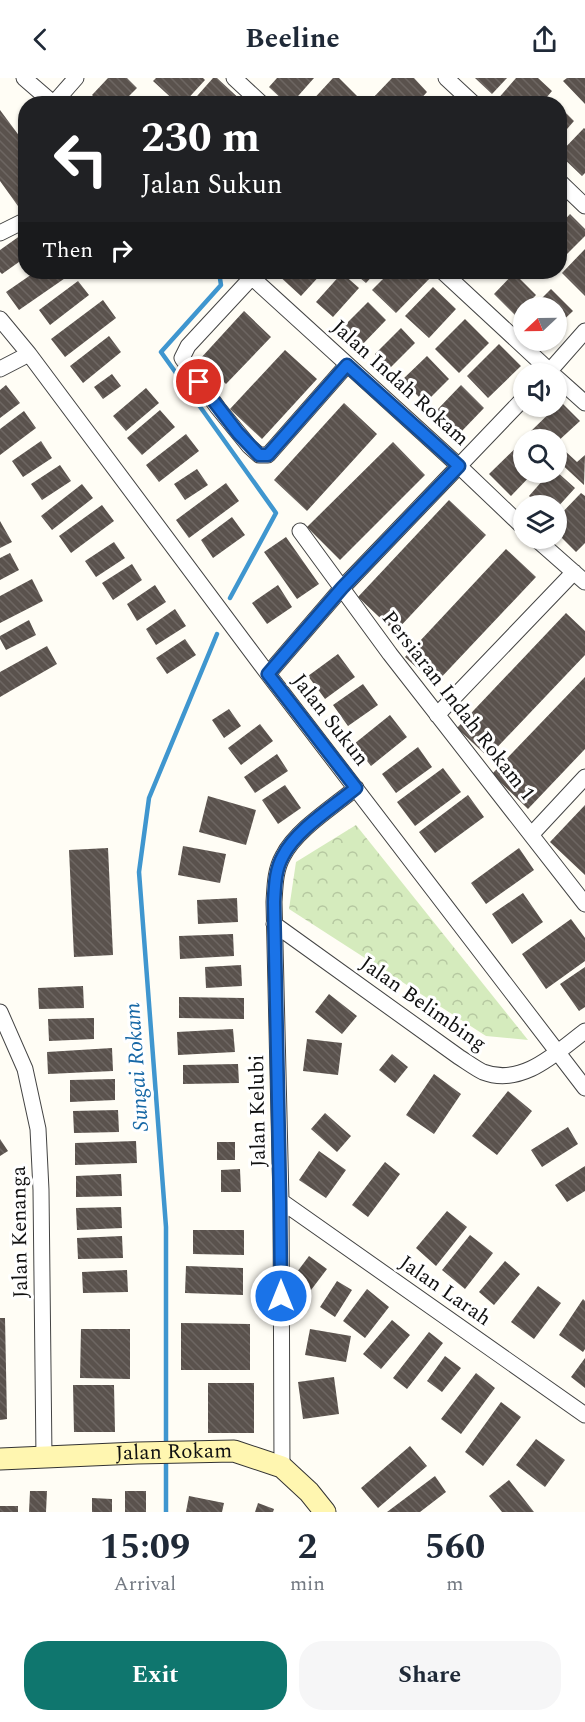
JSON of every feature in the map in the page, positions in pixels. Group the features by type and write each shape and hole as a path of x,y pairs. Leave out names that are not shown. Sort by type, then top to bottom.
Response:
{"main road":[{"name":"Jalan Rokam","path":"0,1459 234,1451 282,1467 309,1492 325,1512"}],"street":[{"path":"24,78 46,96"},
{"path":"60,96 76,78"},
{"path":"234,78 253,96"},
{"path":"446,78 465,96"},
{"path":"567,189 585,206"},
{"path":"0,233 18,224"},
{"path":"245,279 188,346 182,358 218,408 259,455 268,455 347,365"},
{"name":"Jalan Indah Rokam","path":"255,279 513,518"},
{"path":"450,279 540,363"},
{"name":"Jalan Sukun","path":"0,319 29,354 268,674 585,1088"},
{"path":"560,363 585,331"},
{"path":"0,369 29,354"},
{"path":"567,387 585,403"},
{"path":"268,674 342,588 513,410"},
{"name":"Persiaran Indah Rokam 1","path":"300,531 390,654 585,904"},
{"path":"437,715 580,577 548,549"},
{"path":"531,835 585,777"},
{"name":"Jalan Kelubi","path":"282,1467 280,1201 274,924 276,877 282,857 293,839 356,788"},
{"name":"Jalan Belimbing","path":"274,924 459,1057 482,1071 503,1077 528,1071 557,1053 585,1030"},
{"name":"Jalan Kenanga","path":"0,1012 24,1069 38,1128 41,1190 44,1457"},
{"name":"Jalan Larah","path":"280,1201 585,1415"}],"green space":[{"path":"356,825 528,1040 486,1036 289,909 296,862"}],"building":[{"path":"108,78 127,78 137,88 129,96 92,95"},
{"path":"156,78 203,78 205,80 190,96 169,96 153,81"},
{"path":"213,78 217,78 236,96 197,96"},
{"path":"277,78 314,78 298,96 279,96 269,87"},
{"path":"333,78 339,78 357,96 316,96"},
{"path":"392,78 414,78 427,92 423,96 375,96"},
{"path":"475,78 507,78 492,94"},
{"path":"516,78 538,78 552,91 548,96 500,96"},
{"path":"567,78 585,78 585,104 563,81"},
{"path":"0,110 18,134 18,206 0,181"},
{"path":"567,114 574,121 567,129"},
{"path":"585,129 585,173 582,176 567,162 567,146"},
{"path":"570,214 585,229 585,236 567,254 567,217"},
{"path":"18,237 18,263 2,274 0,272 0,250"},
{"path":"585,249 585,296 567,278 567,268"},
{"path":"25,279 64,279 19,310 6,292"},
{"path":"282,279 317,279 301,296"},
{"path":"337,279 349,279 359,288 333,317 316,302"},
{"path":"383,279 429,279 396,313 372,290"},
{"path":"508,279 520,279 536,295 534,297 513,297 513,313 494,294"},
{"path":"78,281 89,295 50,325 39,310"},
{"path":"433,287 456,309 429,338 405,316"},
{"path":"551,289 559,297 543,297"},
{"path":"103,300 116,318 65,357 51,339"},
{"path":"368,302 386,320 360,347 341,329"},
{"path":"567,305 573,311 567,317"},
{"path":"244,311 271,337 226,384 200,359"},
{"path":"465,319 489,343 459,373 435,349"},
{"path":"401,328 415,343 389,369 375,354"},
{"path":"109,336 121,352 83,383 70,366"},
{"path":"499,344 518,363 513,363 513,374 488,398 467,376"},
{"path":"285,350 317,379 262,439 230,409"},
{"path":"427,356 449,379 425,403 402,380"},
{"path":"112,374 121,386 103,399 94,387"},
{"path":"6,385 20,403 0,418 0,390"},
{"path":"461,385 484,408 460,433 437,410"},
{"path":"146,388 159,403 126,431 113,416"},
{"path":"344,403 377,434 307,511 274,480"},
{"path":"567,408 580,421 567,433 567,429 533,429 546,417 567,417"},
{"path":"160,410 175,427 142,455 127,438"},
{"path":"24,411 36,428 0,455 0,429"},
{"path":"186,434 199,451 159,482 146,465"},
{"path":"41,441 52,458 23,477 12,461"},
{"path":"393,442 425,475 340,560 307,527"},
{"path":"513,451 513,483 523,483 511,496 489,474"},
{"path":"567,453 577,462 585,455 584,485 567,469"},
{"path":"60,465 71,481 42,500 31,484"},
{"path":"197,469 208,485 185,500 174,484"},
{"path":"567,481 575,488 567,497 567,495 530,495 540,483 567,483"},
{"path":"226,483 239,501 189,538 176,520"},
{"path":"82,484 93,498 52,530 41,516"},
{"path":"581,493 585,496 585,543 576,552 567,543 567,508"},
{"path":"449,500 486,535 395,632 358,597"},
{"path":"102,505 114,521 71,553 59,536"},
{"path":"232,517 245,535 213,558 201,540"},
{"path":"0,521 12,542 0,548"},
{"path":"286,537 319,584 297,599 264,552"},
{"path":"114,542 125,558 96,577 85,561"},
{"path":"506,549 536,577 435,684 405,657"},
{"path":"10,553 19,570 0,580 0,558"},
{"path":"132,564 142,580 113,600 102,583"},
{"path":"32,579 43,601 0,623 0,596"},
{"path":"155,585 166,602 137,621 127,604"},
{"path":"278,585 292,607 267,624 252,603"},
{"path":"175,609 186,626 156,645 146,629"},
{"path":"566,613 585,631 585,655 488,757 457,728"},
{"path":"29,620 36,635 6,650 0,636"},
{"path":"185,639 196,655 167,674 156,658"},
{"path":"47,646 57,664 0,697 0,672"},
{"path":"338,654 355,677 325,699 308,676"},
{"path":"585,677 585,749 528,809 492,774"},
{"path":"363,684 378,705 348,726 333,705"},
{"path":"229,709 241,726 224,738 212,720"},
{"path":"390,715 407,737 371,766 354,744"},
{"path":"260,724 273,741 241,765 228,748"},
{"path":"418,747 432,767 396,793 382,774"},
{"path":"277,754 288,771 255,793 244,777"},
{"path":"443,768 461,792 415,826 397,802"},
{"path":"285,785 301,808 278,824 262,800"},
{"path":"468,795 484,817 435,853 419,832"},
{"path":"208,796 256,810 246,845 199,832"},
{"path":"585,805 585,875 550,842"},
{"path":"183,846 226,854 220,883 178,875"},
{"path":"108,848 113,955 74,957 69,850"},
{"path":"519,848 534,870 486,904 471,883"},
{"path":"523,893 543,922 512,944 492,914"},
{"path":"237,898 238,922 198,924 197,900"},
{"path":"571,919 585,938 585,961 546,989 522,954"},
{"path":"233,934 234,956 180,959 179,936"},
{"path":"241,965 242,986 206,988 205,967"},
{"path":"585,967 585,1007 579,1011 560,984"},
{"path":"83,986 84,1008 39,1009 38,988"},
{"path":"329,994 357,1016 342,1034 315,1012"},
{"path":"179,997 244,998 244,1019 179,1018"},
{"path":"94,1018 94,1039 49,1041 48,1019"},
{"path":"233,1029 235,1052 178,1055 177,1032"},
{"path":"307,1039 342,1043 338,1075 303,1071"},
{"path":"112,1048 113,1071 48,1074 47,1052"},
{"path":"392,1054 408,1067 395,1083 379,1070"},
{"path":"238,1064 239,1083 183,1084 183,1065"},
{"path":"434,1074 461,1094 434,1134 406,1115"},
{"path":"115,1079 115,1100 70,1102 70,1080"},
{"path":"508,1091 532,1111 497,1155 472,1136"},
{"path":"118,1110 119,1132 74,1133 73,1111"},
{"path":"325,1113 351,1136 337,1152 311,1129"},
{"path":"568,1127 578,1144 542,1167 531,1150"},
{"path":"0,1139 8,1151 0,1156"},
{"path":"136,1141 137,1163 75,1165 75,1143"},
{"path":"217,1142 235,1142 235,1160 217,1160"},
{"path":"319,1151 346,1170 326,1198 299,1180"},
{"path":"385,1162 400,1174 368,1217 352,1205"},
{"path":"585,1166 585,1191 567,1202 555,1185"},
{"path":"240,1169 241,1192 221,1192 221,1170"},
{"path":"121,1174 122,1196 76,1197 76,1176"},
{"path":"121,1207 122,1228 77,1230 76,1208"},
{"path":"447,1211 467,1227 436,1266 416,1248"},
{"path":"193,1230 244,1230 244,1255 193,1254"},
{"path":"470,1235 493,1253 465,1289 442,1270"},
{"path":"122,1236 123,1258 78,1259 77,1238"},
{"path":"309,1256 327,1269 308,1294 291,1280"},
{"path":"505,1261 520,1274 494,1305 479,1292"},
{"path":"186,1266 243,1268 243,1295 185,1293"},
{"path":"127,1270 128,1292 83,1293 82,1272"},
{"path":"337,1281 352,1290 335,1317 320,1307"},
{"path":"538,1286 561,1303 534,1339 511,1322"},
{"path":"367,1289 389,1307 365,1338 343,1321"},
{"path":"583,1299 585,1301 585,1349 583,1352 559,1335"},
{"path":"0,1318 5,1318 7,1419 0,1420"},
{"path":"392,1320 410,1335 381,1369 363,1354"},
{"path":"181,1323 250,1324 250,1370 181,1370"},
{"path":"81,1329 130,1329 130,1379 80,1378"},
{"path":"310,1329 351,1336 346,1362 305,1355"},
{"path":"429,1332 443,1343 407,1389 393,1378"},
{"path":"445,1356 461,1368 442,1392 427,1381"},
{"path":"585,1358 585,1388 571,1377"},
{"path":"476,1373 495,1388 461,1434 441,1419"},
{"path":"334,1377 339,1414 303,1419 298,1382"},
{"path":"208,1383 254,1383 254,1433 208,1433"},
{"path":"73,1385 114,1385 115,1432 74,1432"},
{"path":"501,1402 521,1417 483,1466 465,1452"},
{"path":"536,1439 565,1460 545,1487 516,1465"},
{"path":"410,1446 427,1466 378,1508 361,1488"},
{"path":"435,1476 446,1492 420,1512 387,1512"},
{"path":"509,1480 534,1512 502,1512 489,1496"},
{"path":"30,1491 47,1491 46,1512 29,1512"},
{"path":"125,1491 146,1491 146,1512 125,1512"},
{"path":"189,1496 224,1503 222,1512 186,1512"},
{"path":"92,1498 112,1499 112,1512 92,1512"},
{"path":"258,1503 274,1509 273,1512 255,1512"},
{"path":"0,1506 18,1506 18,1512 0,1512"}],"waterway":[{"path":"220,279 221,285 161,352 276,513 230,598"},
{"name":"Sungai Rokam","path":"166,1447 166,1227 139,872 149,798 217,634"},
{"name":"Sungai Rokam","path":"166,1458 166,1512"}],"route":[{"path":"199,382 249,446 259,455 268,455 347,365 459,466 342,588 268,674 356,788 293,839 282,857 276,877 274,902 281,1296"}]}
